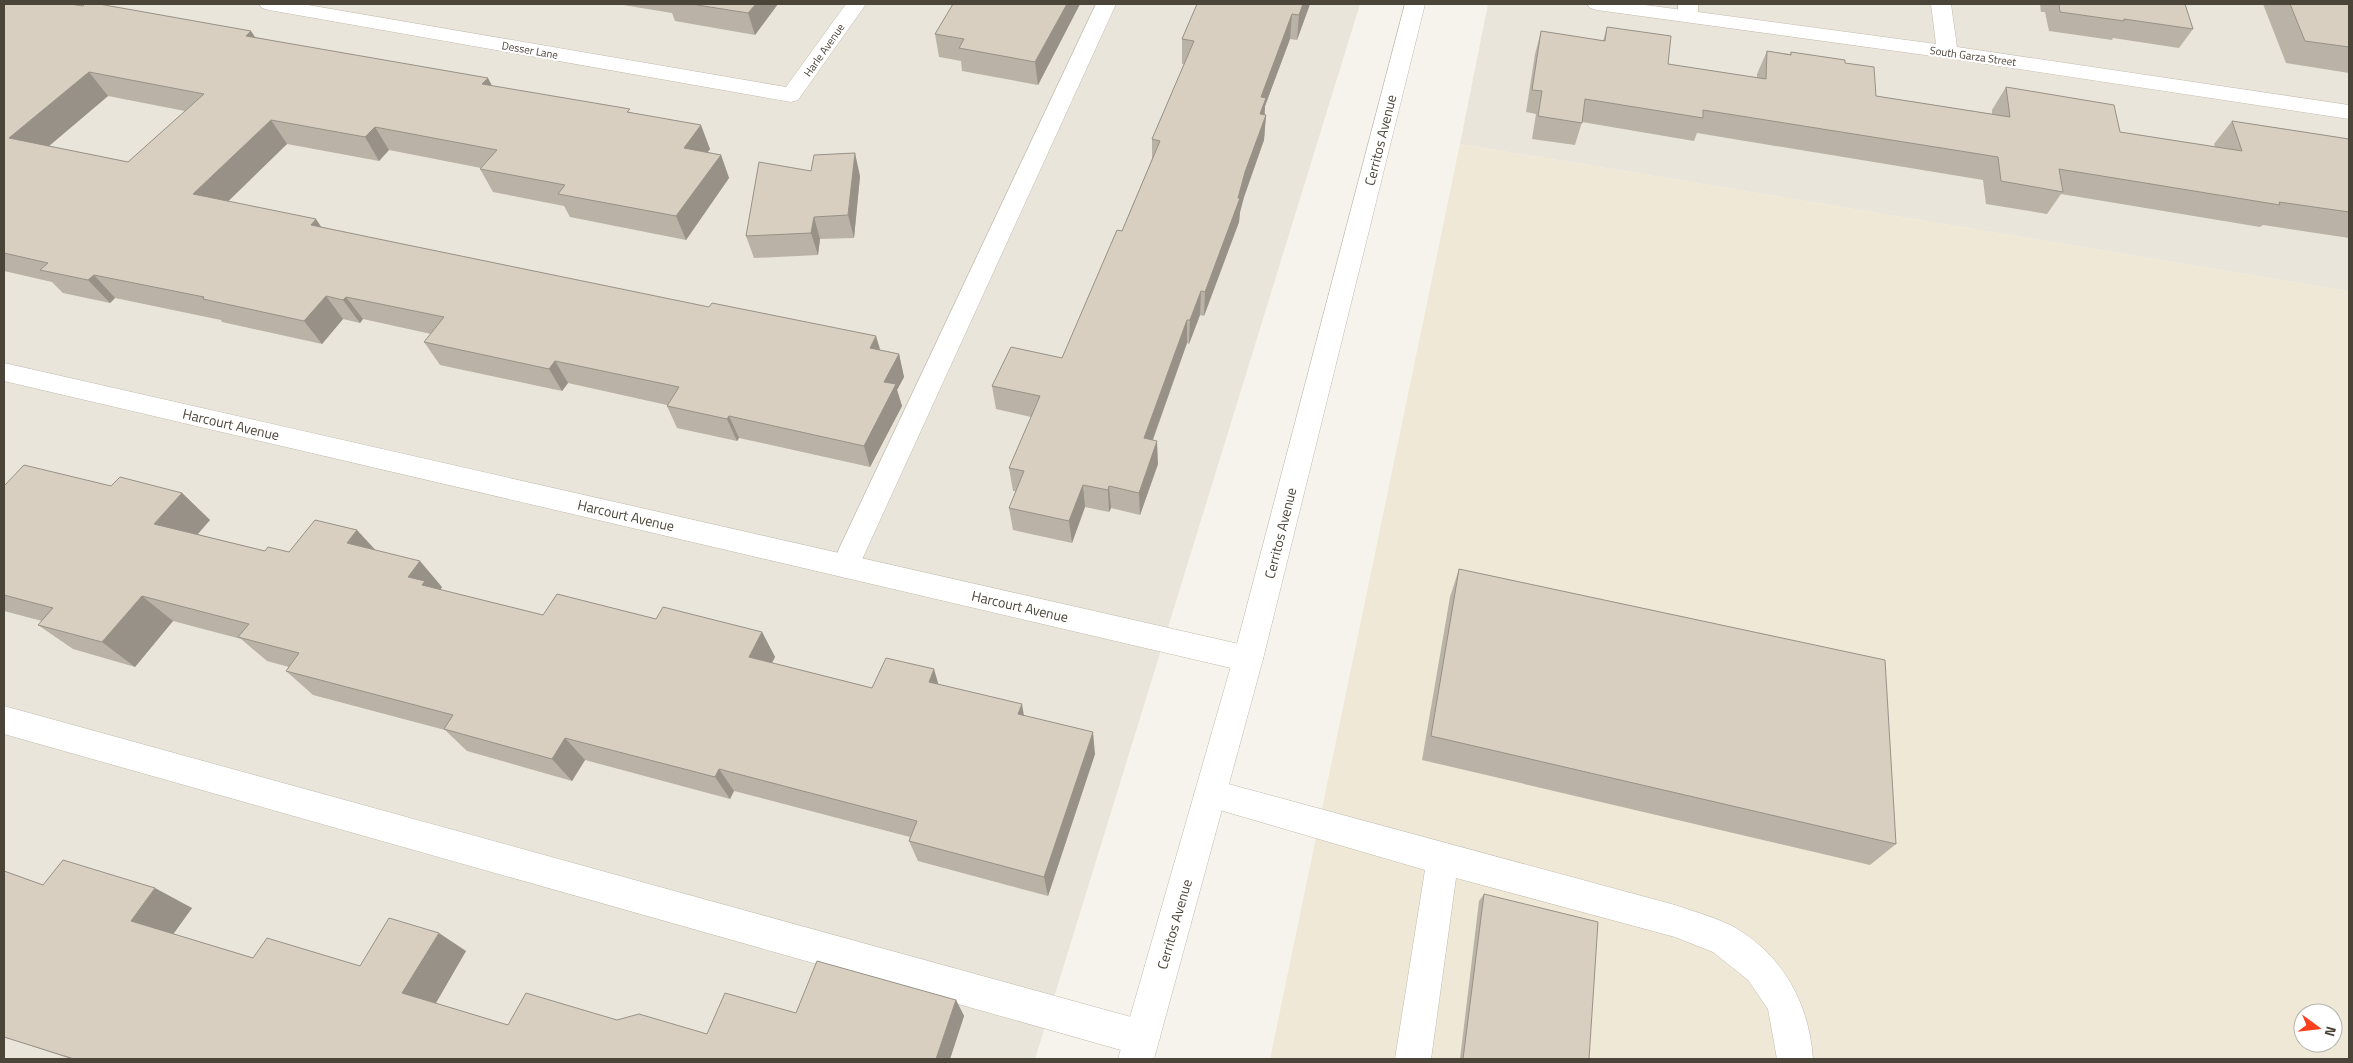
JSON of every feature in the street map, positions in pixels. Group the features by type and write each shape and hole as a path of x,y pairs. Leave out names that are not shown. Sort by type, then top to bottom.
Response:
{"street":[{"name":"Desser Lane","path":"269,4 791,95"},
{"name":"Harle Avenue","path":"791,95 856,4"},
{"path":"844,566 1106,4"},
{"name":"Cerritos Avenue","path":"1139,1049 1248,659 1415,4"},
{"name":"South Garza Street","path":"1597,4 1688,10 1947,52 2349,112"},
{"path":"1941,4 1947,52"},
{"name":"Harcourt Avenue","path":"4,372 1248,659"},
{"path":"4,720 1139,1049"},
{"path":"1210,794 1358,836 1675,921 1724,940 1760,968 1784,1002 1795,1059"},
{"path":"1413,1059 1443,858"}],"shaded area":[{"path":"4,4 1360,4 1035,1059 4,1059"},
{"path":"1488,4 2349,4 2349,291 1460,144"},
{"path":"1460,144 2349,291 2349,1059 1270,1059"}],"building":[{"path":"4,4 70,4 83,6 85,4 99,4 251,31 246,36 488,78 482,84 630,109 627,112 701,125 684,148 721,155 676,216 558,194 565,185 480,169 497,150 375,127 365,137 271,120 193,194 316,219 311,225 709,307 712,303 876,336 870,348 899,354 884,382 896,384 864,446 729,416 727,419 667,406 679,387 555,361 549,369 424,342 444,317 346,297 343,300 326,296 304,321 203,299 204,297 94,275 88,280 40,270 48,263 4,253","holes":["89,72 204,94 128,162 9,138"]},
{"path":"691,4 756,4 748,13"},
{"path":"953,4 1067,4 1035,62 959,48 964,39 935,34"},
{"path":"1197,4 1303,4 1299,15 1292,14 1261,97 1266,98 1260,114 1266,115 1245,172 1238,198 1240,198 1205,292 1201,291 1190,320 1187,320 1144,438 1157,441 1139,493 1109,486 1108,490 1083,485 1069,521 1009,508 1024,471 1009,468 1040,396 992,386 1011,347 1062,358 1117,230 1122,231 1160,141 1152,139 1194,41 1182,39"},
{"path":"2059,4 2185,4 2193,29 2060,12"},
{"path":"2290,4 2349,4 2349,47 2305,41"},
{"path":"1607,27 1671,36 1668,64 1766,79 1767,51 1791,55 1791,52 1845,60 1845,63 1874,67 1876,96 2010,117 2006,87 2114,105 2120,132 2242,151 2232,121 2349,139 2349,212 2279,202 2280,205 2059,169 2063,192 2001,181 1998,157 1703,110 1703,118 1585,99 1582,123 1538,116 1542,91 1532,90 1541,31 1605,41"},
{"path":"855,153 848,215 814,217 811,233 746,236 759,162 811,171 814,155"},
{"path":"24,465 111,486 120,477 182,493 154,524 265,551 268,547 289,552 315,520 357,530 347,543 420,561 408,577 425,581 422,585 543,615 557,594 656,619 663,607 762,632 749,657 872,688 886,658 934,669 929,682 1022,704 1018,714 1093,732 1044,877 909,841 917,821 719,769 715,777 565,738 552,759 444,729 453,715 286,671 299,653 238,637 249,624 142,596 102,642 38,625 53,608 4,595 4,486"},
{"path":"1459,569 1885,660 1896,844 1431,736"},
{"path":"63,860 155,888 131,921 253,958 267,938 360,966 389,918 439,933 402,993 508,1025 526,993 617,1020 639,1014 707,1034 725,993 796,1013 817,961 956,1000 936,1059 74,1059 4,1037 4,871 43,885"},
{"path":"1484,894 1598,922 1589,1059 1463,1059"}]}
